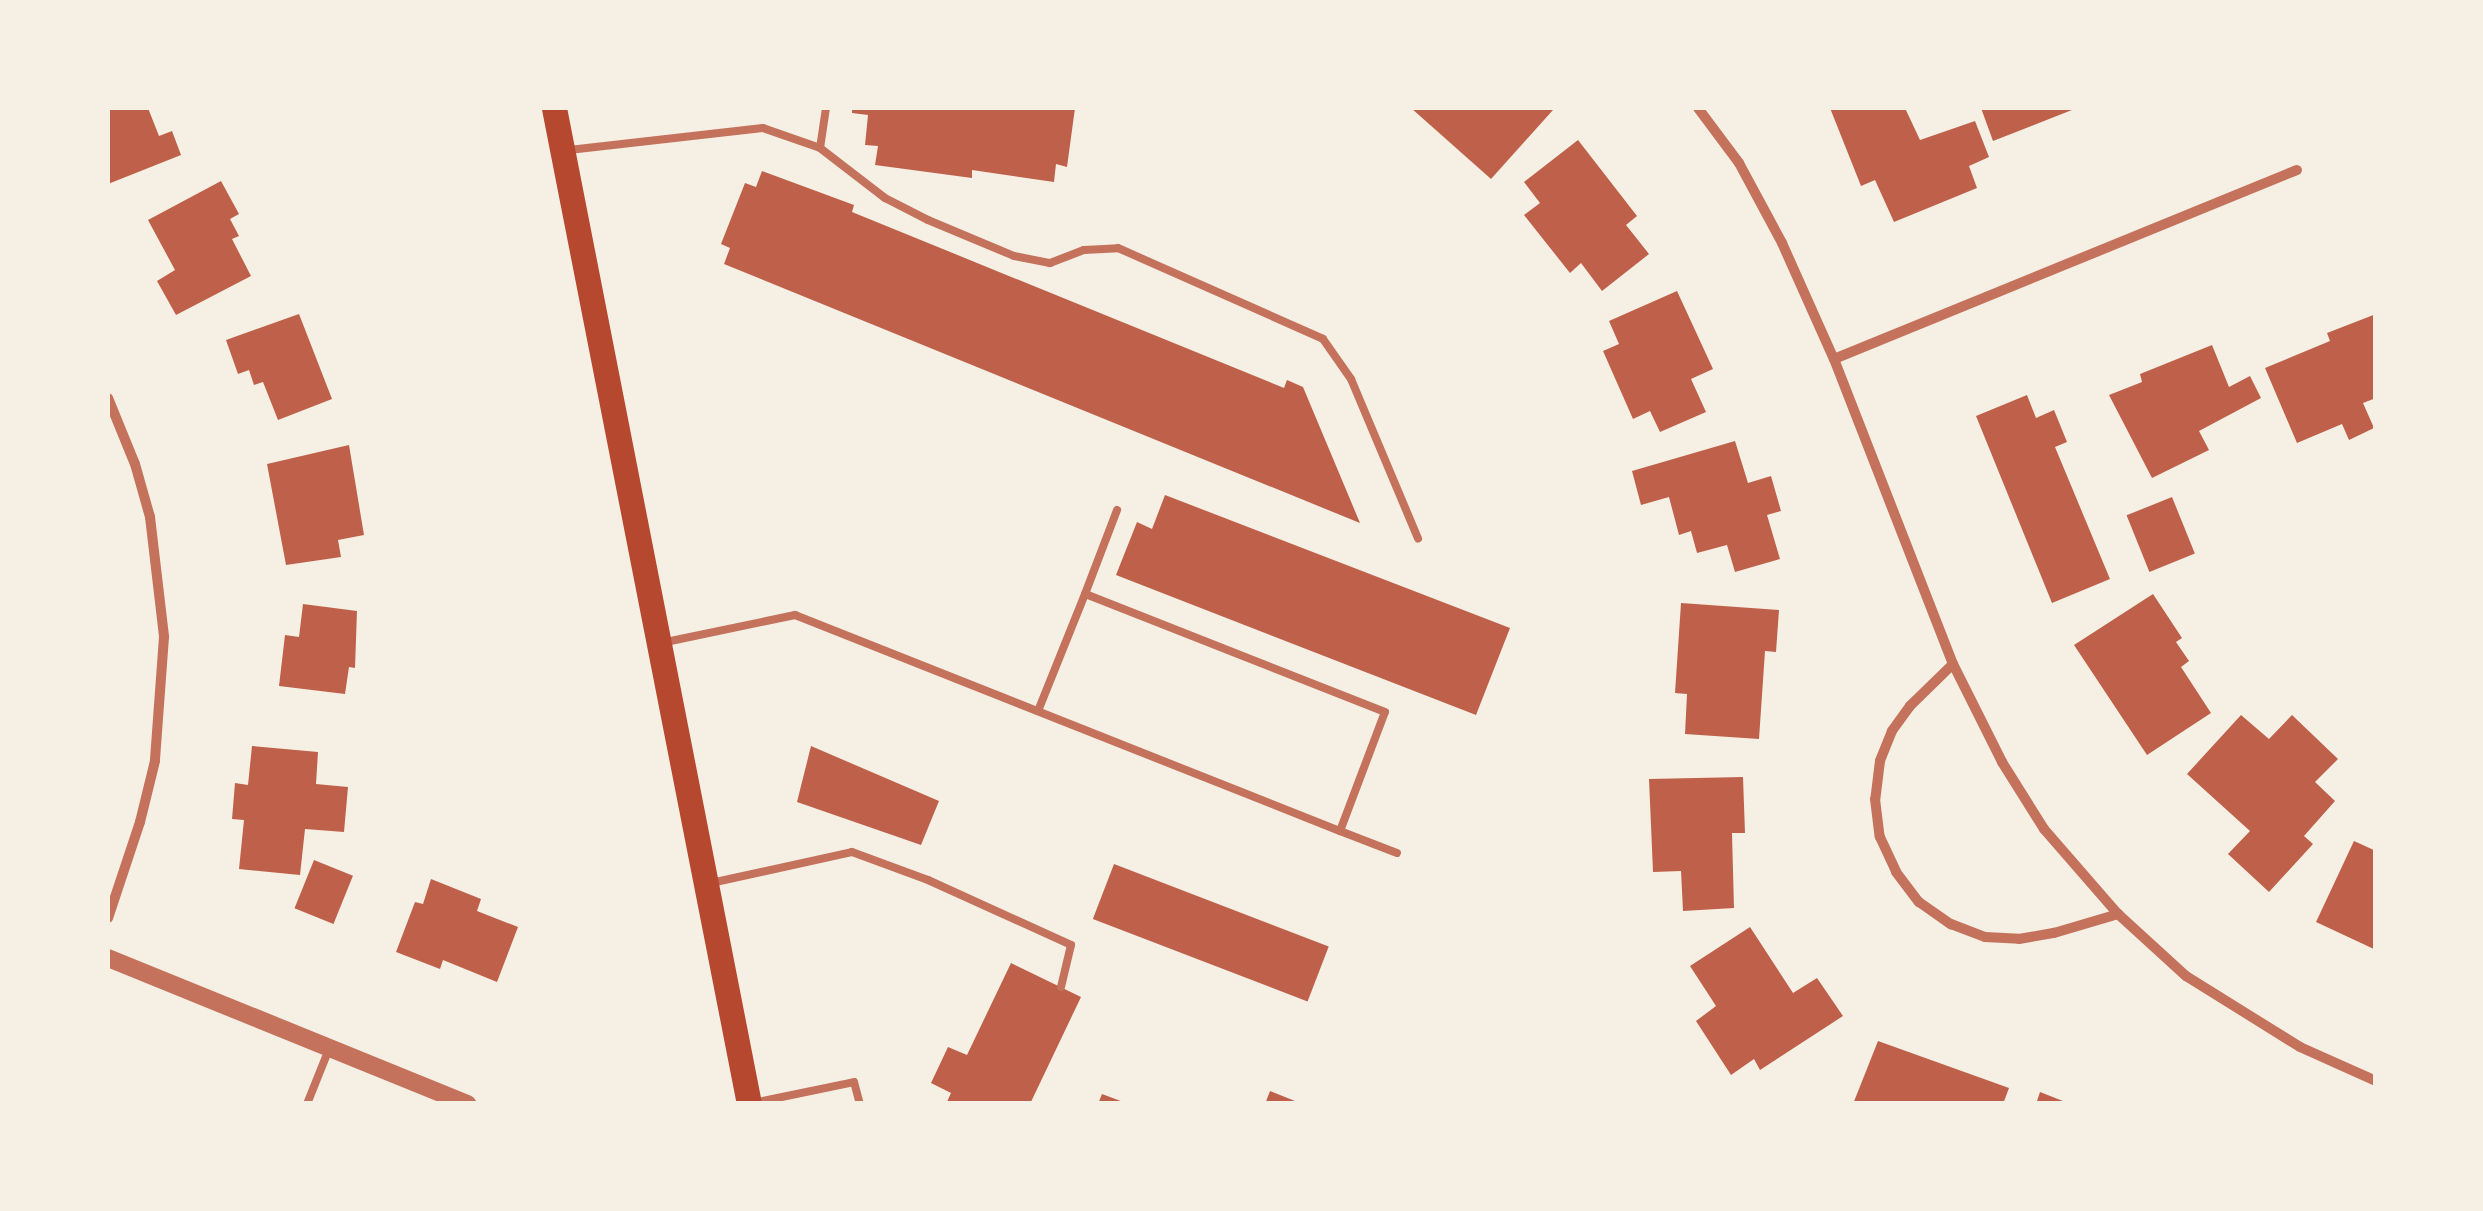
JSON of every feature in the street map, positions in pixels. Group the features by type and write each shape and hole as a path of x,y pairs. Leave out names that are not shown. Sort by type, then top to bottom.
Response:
{"main road":[{"path":"554,108 750,1104"}],"street":[{"path":"1698,108 1762,202 1834,359 1953,664 2002,762 2044,829 2118,914 2186,976 2238,1012 2300,1047 2376,1081"},
{"path":"1834,359 2297,170"},
{"path":"108,398 135,464 150,517 164,637 155,760 140,822 108,918"},
{"path":"1953,664 1910,706 1892,731 1880,761 1874,799 1880,837 1896,872 1919,902 1951,924 1985,936 2019,939 2054,934 2118,914"},
{"path":"108,958 467,1104"}],"lane":[{"path":"820,148 826,108"},
{"path":"562,151 764,128 820,148 885,198 1014,256 1050,263 1084,250 1118,248 1324,338 1351,379 1418,538"},
{"path":"1038,711 1117,510"},
{"path":"1085,594 1385,712 1340,831"},
{"path":"661,642 795,616 1397,853"},
{"path":"707,884 852,852 928,880 1071,945 1061,987"},
{"path":"307,1104 329,1048"},
{"path":"750,1104 854,1082 860,1104"}],"building":[{"path":"108,108 148,108 159,136 172,131 181,155 108,184"},
{"path":"852,108 1075,108 1067,167 1056,164 1054,182 972,170 972,178 875,165 878,146 865,145 868,115 852,113"},
{"path":"1411,108 1550,108 1553,110 1491,179"},
{"path":"1830,108 1905,108 1920,140 1975,121 1989,157 1969,166 1977,188 1894,222 1875,180 1861,186"},
{"path":"1981,108 2077,108 1993,141"},
{"path":"1578,140 1637,216 1626,225 1649,254 1602,291 1581,263 1570,273 1524,215 1540,203 1524,182"},
{"path":"762,171 854,205 852,212 1284,388 1287,380 1303,387 1360,523 724,264 730,248 721,244 745,183 756,187"},
{"path":"221,181 239,214 230,219 239,236 232,239 251,276 176,315 157,281 175,270 148,220"},
{"path":"1677,291 1713,369 1691,379 1706,412 1660,432 1650,411 1633,419 1603,351 1619,344 1609,321"},
{"path":"299,314 332,399 278,420 263,382 254,385 249,370 238,374 226,340"},
{"path":"2376,314 2376,398 2363,403 2374,428 2349,440 2342,424 2297,443 2265,368 2330,341 2327,333"},
{"path":"2212,345 2229,387 2250,376 2261,398 2199,431 2209,450 2152,478 2109,395 2142,382 2140,374"},
{"path":"2027,395 2036,418 2054,410 2067,442 2055,447 2110,579 2052,603 1976,416"},
{"path":"1735,441 1748,483 1771,476 1781,511 1767,515 1780,559 1735,572 1727,545 1697,553 1691,531 1679,535 1669,497 1641,505 1632,471"},
{"path":"349,445 364,535 338,540 341,557 286,565 267,464"},
{"path":"1165,495 1510,628 1476,715 1116,575 1137,522 1152,529"},
{"path":"2172,497 2195,554 2149,572 2127,515"},
{"path":"2153,594 2182,638 2176,642 2189,661 2181,667 2211,713 2147,755 2074,645"},
{"path":"1681,603 1779,610 1776,652 1765,651 1759,739 1685,734 1687,694 1675,693"},
{"path":"303,604 357,611 355,668 349,667 345,694 279,686 285,635 299,637"},
{"path":"2241,715 2269,739 2292,715 2338,759 2315,782 2335,801 2304,836 2313,844 2269,892 2228,854 2250,831 2187,774"},
{"path":"252,746 318,752 316,784 348,787 344,832 305,829 300,875 239,869 244,820 232,819 235,783 248,785"},
{"path":"811,746 939,801 921,845 797,802"},
{"path":"1743,777 1745,833 1732,833 1734,908 1683,911 1681,871 1653,872 1649,779"},
{"path":"2354,841 2376,851 2376,950 2316,922"},
{"path":"314,860 353,876 333,924 295,908"},
{"path":"1114,864 1329,946 1308,1002 1093,919"},
{"path":"431,879 481,899 477,911 518,927 497,982 443,960 440,969 396,952 415,902 423,904"},
{"path":"1750,927 1793,993 1817,978 1843,1016 1760,1070 1754,1059 1731,1075 1696,1021 1716,1006 1690,966"},
{"path":"1011,963 1081,997 1030,1104 946,1104 951,1093 931,1083 948,1047 967,1055"},
{"path":"1878,1041 2009,1088 2003,1104 1853,1104"},
{"path":"1270,1091 1300,1103 1300,1104 1265,1104"},
{"path":"2040,1092 2068,1103 2068,1104 2036,1104"},
{"path":"1102,1094 1126,1103 1126,1104 1098,1104"}]}
